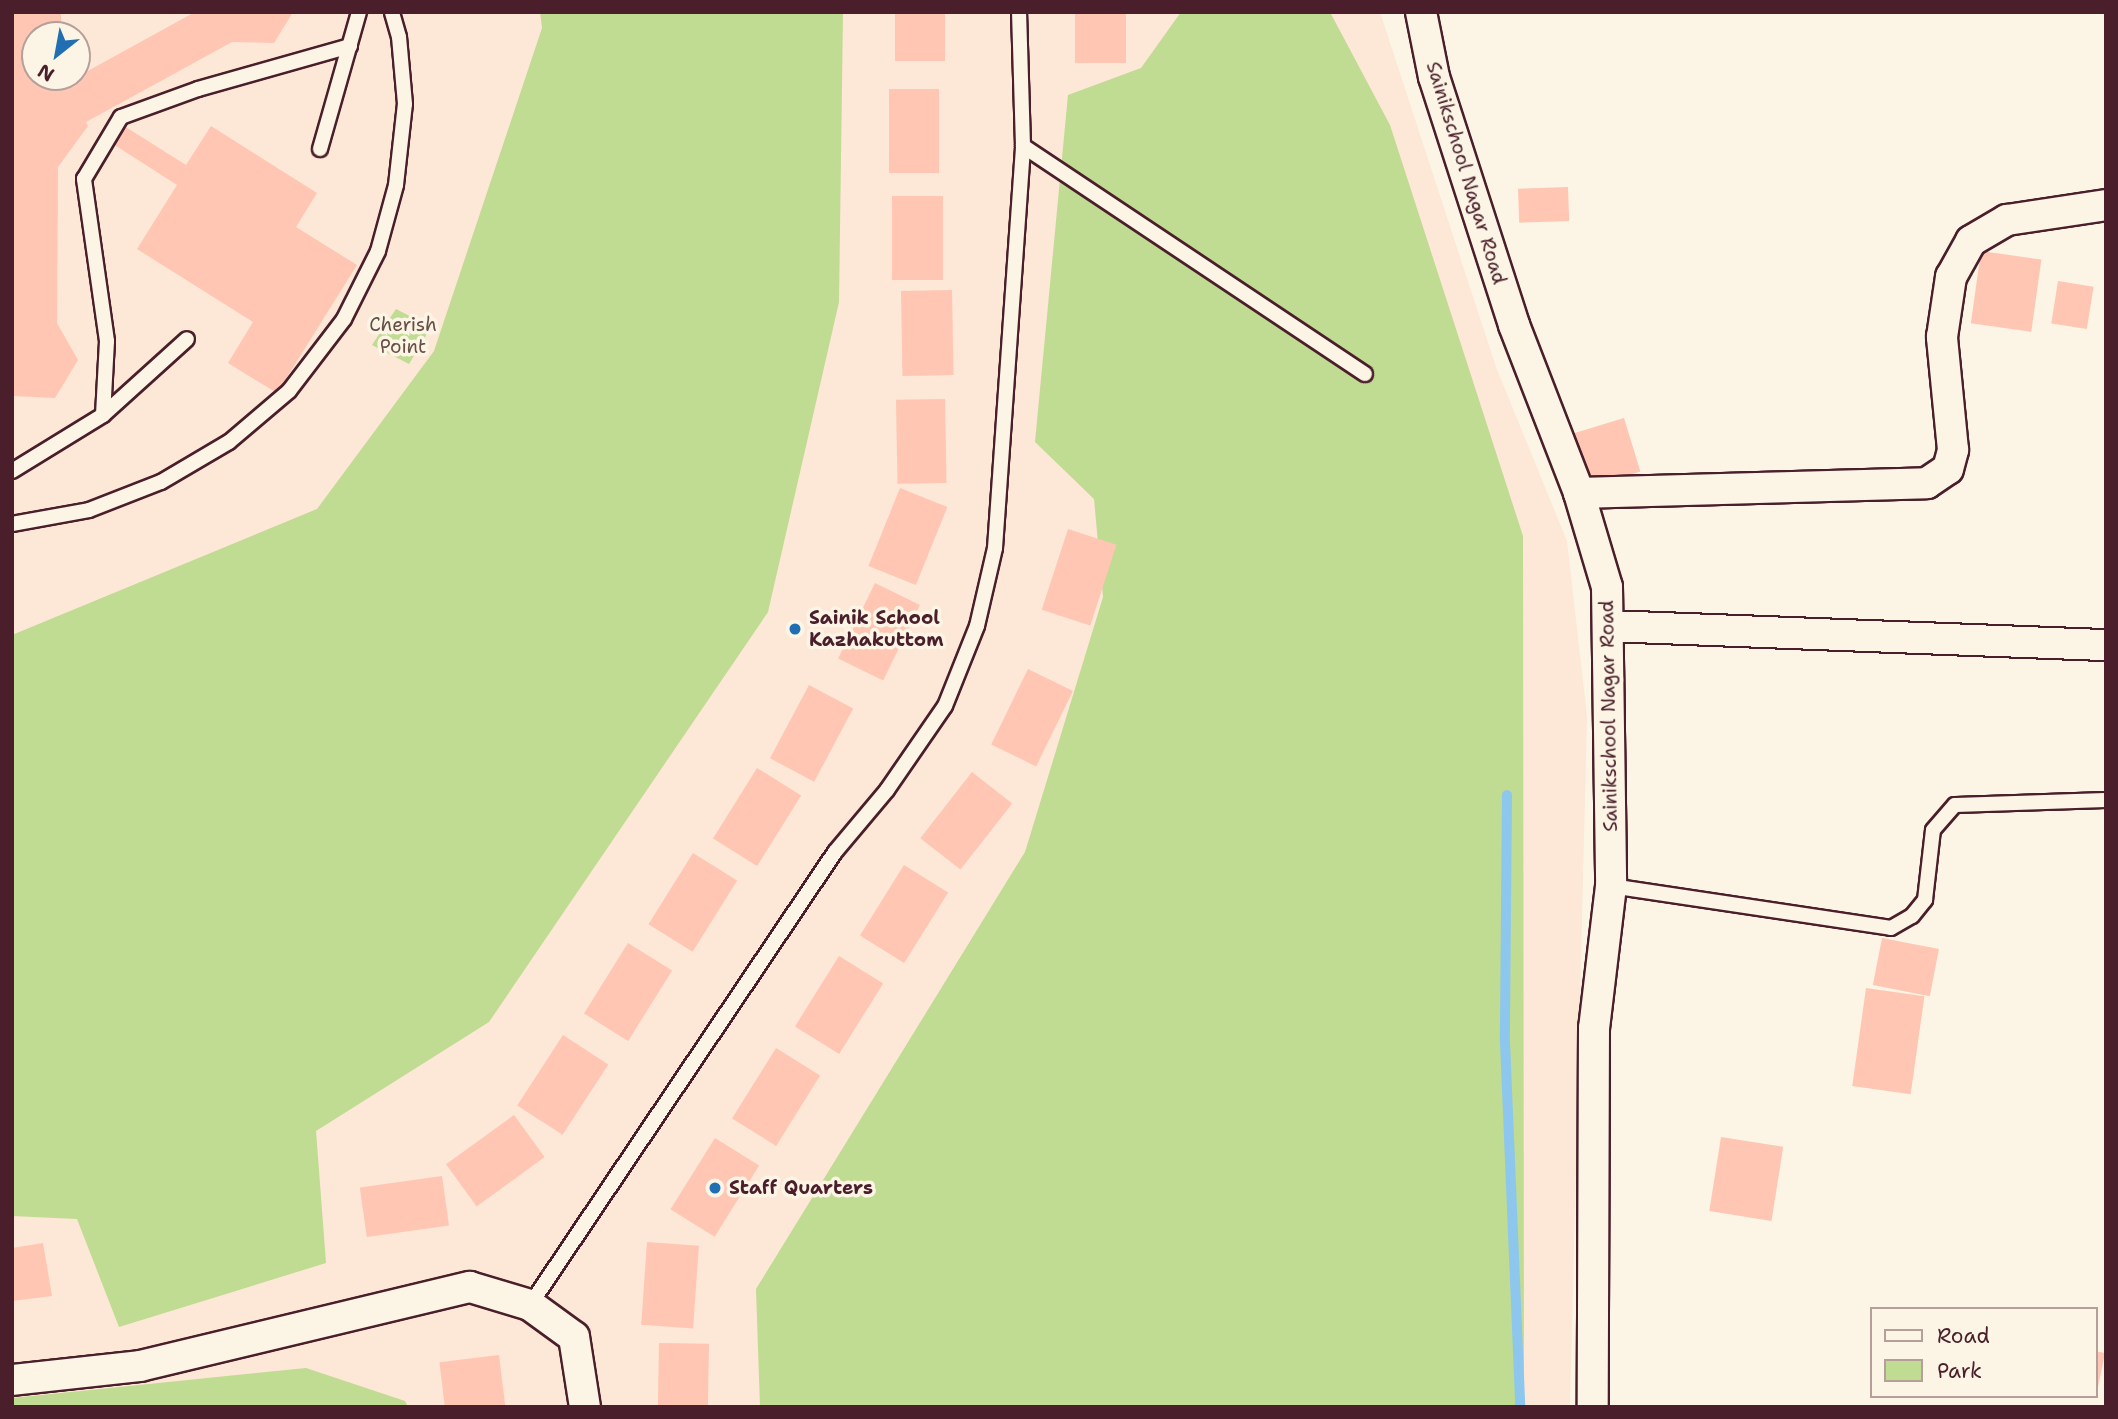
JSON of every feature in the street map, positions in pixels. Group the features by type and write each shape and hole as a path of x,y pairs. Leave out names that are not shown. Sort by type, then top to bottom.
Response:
{"street":[{"name":"Sainikschool Nagar Road","path":"1421,12 1434,77 1514,325 1579,493 1607,587 1611,886 1594,1028 1593,1407"},
{"path":"1579,493 1927,483 1948,469 1953,450 1942,337 1951,276 1971,241 2007,220 2106,205"},
{"path":"1608,626 2106,645"},
{"path":"12,1380 140,1366 470,1287 530,1305 574,1338 585,1407"}],"lane":[{"path":"320,149 359,12"},
{"path":"12,524 89,510 161,482 229,442 289,391 344,319 379,251 396,185 405,104 399,37 392,12"},
{"path":"530,1305 835,852 887,790 945,706 977,626 995,548 1023,146 1019,12"},
{"path":"103,415 107,341 83,179 121,117 350,46"},
{"path":"1023,146 1365,374"},
{"path":"12,471 103,415 187,339"},
{"path":"1611,886 1891,928 1912,916 1924,900 1933,830 1955,805 2106,800"}],"shaded area":[{"name":"Sainik School Kazhakuttom","path":"12,12 1380,12 1496,367 1567,541 1587,716 1570,1407 12,1407"}],"green space":[{"path":"540,12 843,12 839,302 768,612 489,1022 316,1131 326,1263 119,1327 77,1219 12,1216 12,635 317,509 434,351 542,28"},
{"path":"1181,12 1331,14 1390,125 1523,536 1524,1407 760,1407 756,1289 1025,852 1103,597 1094,499 1035,442 1068,95 1141,68"},
{"name":"Cherish Point","path":"396,309 431,327 409,364 372,345"},
{"path":"306,1368 405,1401 408,1407 12,1407 12,1398"}],"building":[{"path":"12,12 61,12 61,21 21,21 21,91 91,91 91,69 195,12 293,12 274,43 232,42 86,122 88,126 58,167 57,323 78,360 55,398 12,396"},
{"path":"895,12 945,12 945,61 895,61"},
{"path":"1075,12 1126,12 1126,63 1075,63"},
{"path":"889,89 939,89 939,173 889,173"},
{"path":"121,124 186,165 211,126 317,193 296,227 357,265 277,393 228,363 253,322 137,249 177,185 110,142"},
{"path":"1568,187 1569,221 1519,223 1518,189"},
{"path":"892,196 943,196 943,280 892,280"},
{"path":"1981,251 2041,259 2031,332 1971,323"},
{"path":"2058,281 2094,287 2087,329 2051,323"},
{"path":"952,290 953,375 902,376 901,291"},
{"path":"945,399 946,483 897,484 896,400"},
{"path":"1624,418 1640,472 1582,489 1566,436"},
{"path":"900,488 947,507 916,585 869,566"},
{"path":"1068,529 1117,545 1090,626 1042,610"},
{"path":"875,583 920,605 883,680 838,658"},
{"path":"1028,669 1073,691 1036,766 991,744"},
{"path":"809,685 853,708 814,782 770,758"},
{"path":"757,768 801,796 757,866 713,838"},
{"path":"972,772 1012,803 960,870 920,838"},
{"path":"693,853 737,881 693,952 648,924"},
{"path":"904,865 948,893 904,963 860,935"},
{"path":"1882,938 1939,949 1930,996 1873,985"},
{"path":"628,943 672,971 628,1041 584,1013"},
{"path":"839,956 883,984 839,1054 795,1026"},
{"path":"1866,988 1924,996 1911,1094 1852,1086"},
{"path":"563,1035 608,1064 563,1135 517,1105"},
{"name":"Staff Quarters","path":"776,1048 820,1076 776,1146 732,1118"},
{"path":"514,1115 545,1157 477,1206 446,1164"},
{"path":"1721,1137 1783,1147 1771,1221 1709,1211"},
{"name":"Staff Quarters","path":"715,1138 759,1166 715,1237 670,1209"},
{"path":"442,1176 449,1226 367,1237 360,1188"},
{"name":"Staff Quarters","path":"647,1242 699,1246 693,1328 641,1325"},
{"path":"43,1243 52,1296 12,1301 12,1248"},
{"path":"659,1343 709,1344 708,1407 658,1407"},
{"path":"2097,1351 2105,1353 2097,1387"},
{"path":"499,1355 505,1407 445,1407 439,1362"}],"waterway":[{"path":"1507,795 1505,1042 1520,1407"}],"place":[{"name":"Sainik School Kazhakuttom","path":"795,629"},
{"name":"Staff Quarters","path":"715,1188"}]}
